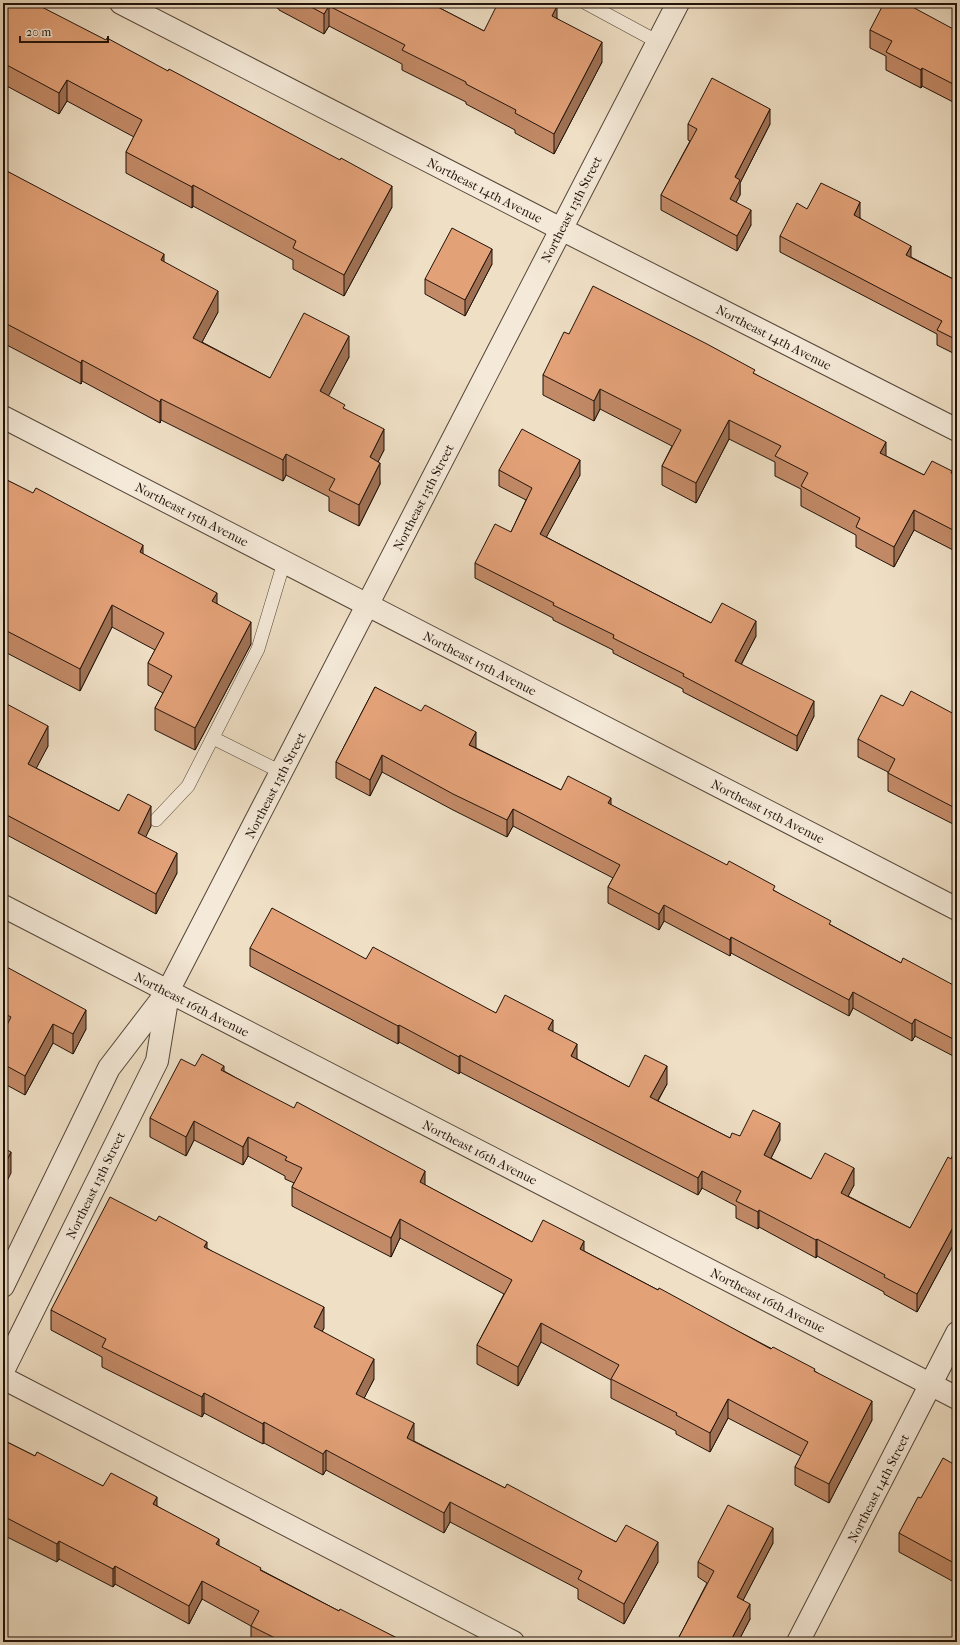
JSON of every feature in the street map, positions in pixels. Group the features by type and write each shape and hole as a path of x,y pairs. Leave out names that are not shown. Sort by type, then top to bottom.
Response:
{"street":[{"name":"Northeast 14th Avenue","path":"121,3 957,430"},
{"name":"Northeast 13th Street","path":"3,1286 109,1068 168,991 678,3"},
{"name":"Northeast 15th Avenue","path":"3,417 957,909"},
{"name":"Northeast 16th Avenue","path":"3,906 957,1398"},
{"name":"Northeast 13th Street","path":"3,1372 156,1061 168,991"},
{"name":"Northeast 14th Street","path":"798,1642 957,1333"},
{"path":"3,1378 513,1642"}],"lane":[{"path":"586,3 658,42"},
{"path":"156,820 188,786 258,649 284,562"},
{"path":"213,738 281,772"}],"building":[{"path":"3,3 34,3 106,40 107,38 168,71 169,69 392,186 344,275 293,248 296,241 193,185 192,187 126,152 142,120 67,80 59,93 3,63"},
{"path":"304,3 430,3 484,31 498,3 551,3 557,6 552,16 602,42 554,134 515,113 516,110 466,84 466,82 402,50 405,45 329,6 324,14"},
{"path":"884,3 905,3 957,31 957,86 886,52 892,41 870,30"},
{"path":"712,78 770,109 735,177 740,180 730,199 751,210 737,236 661,195 697,129 688,124"},
{"path":"3,169 164,254 161,260 218,291 193,338 270,378 304,313 349,336 320,391 345,405 343,408 384,429 370,457 380,463 359,505 329,490 335,479 286,454 283,460 161,399 160,402 82,360 81,363 3,322"},
{"path":"821,183 860,202 854,215 911,246 906,255 957,281 957,340 937,330 942,321 780,236 797,203 807,209"},
{"path":"452,228 492,249 465,300 425,279"},
{"path":"593,286 707,344 755,370 753,373 886,442 880,453 924,475 932,461 952,471 951,473 957,477 957,532 914,510 894,547 856,527 860,518 801,486 808,473 775,456 781,446 729,420 696,483 662,466 681,430 600,389 594,401 543,375 564,332 569,334"},
{"path":"522,429 580,460 540,534 711,623 722,603 756,621 735,661 814,701 797,736 683,676 684,674 613,638 614,635 553,605 554,603 475,563 495,524 511,532 532,488 499,470"},
{"path":"3,478 33,493 36,488 143,545 140,552 217,593 212,601 251,622 195,728 155,708 172,676 148,663 164,633 112,605 80,669 3,629"},
{"path":"375,687 421,711 425,705 476,732 469,745 561,790 568,776 611,798 608,803 727,865 729,861 775,886 773,890 831,921 829,924 901,963 903,958 957,987 957,1041 915,1019 912,1024 853,992 849,1000 731,937 730,940 664,905 659,914 608,887 620,865 513,809 507,820 453,794 382,755 370,780 336,762"},
{"path":"911,691 954,714 957,709 957,809 888,773 895,759 858,739 881,695 903,706"},
{"path":"3,702 48,726 28,764 119,811 128,794 151,806 138,833 177,853 156,894 3,813"},
{"path":"272,908 366,959 373,947 496,1013 505,995 553,1020 548,1029 577,1044 571,1056 629,1087 645,1055 667,1066 650,1097 730,1138 732,1133 740,1136 753,1110 780,1123 764,1155 811,1179 825,1153 854,1168 841,1193 910,1228 948,1157 951,1159 957,1147 957,1220 917,1294 884,1277 885,1275 817,1239 816,1240 759,1210 758,1212 736,1201 741,1191 702,1171 698,1178 460,1055 459,1057 399,1025 398,1026 250,948"},
{"path":"3,965 86,1010 73,1034 53,1024 25,1076 3,1064 3,1033 11,1017 3,1013"},
{"path":"202,1054 224,1066 221,1070 294,1108 297,1102 425,1171 420,1182 532,1242 543,1220 584,1241 580,1249 658,1290 659,1288 771,1349 773,1347 815,1369 814,1371 872,1401 829,1484 795,1467 808,1442 728,1399 710,1433 676,1415 677,1413 611,1379 619,1365 541,1323 518,1367 477,1345 512,1280 400,1219 391,1238 292,1187 302,1168 285,1160 287,1157 248,1137 243,1147 194,1121 186,1137 150,1118 181,1059 195,1066"},
{"path":"3,1148 11,1152 3,1168"},
{"path":"110,1197 156,1221 159,1216 207,1242 204,1247 324,1307 314,1327 374,1359 356,1394 414,1423 407,1438 505,1488 507,1484 616,1542 626,1525 658,1542 624,1604 578,1579 582,1571 450,1502 444,1513 326,1450 323,1454 264,1422 263,1424 204,1393 202,1397 102,1347 106,1339 51,1310"},
{"path":"3,1440 35,1456 37,1452 103,1486 111,1473 157,1497 153,1504 219,1539 216,1544 261,1568 260,1570 339,1611 340,1609 401,1640 402,1638 410,1642 283,1642 251,1626 259,1611 202,1581 189,1606 115,1566 113,1569 59,1541 57,1544 3,1516"},
{"path":"943,1458 957,1466 957,1558 954,1563 899,1533 918,1497 921,1498"},
{"path":"728,1505 773,1528 737,1597 750,1604 730,1642 684,1642 678,1639 714,1571 698,1562"}]}
